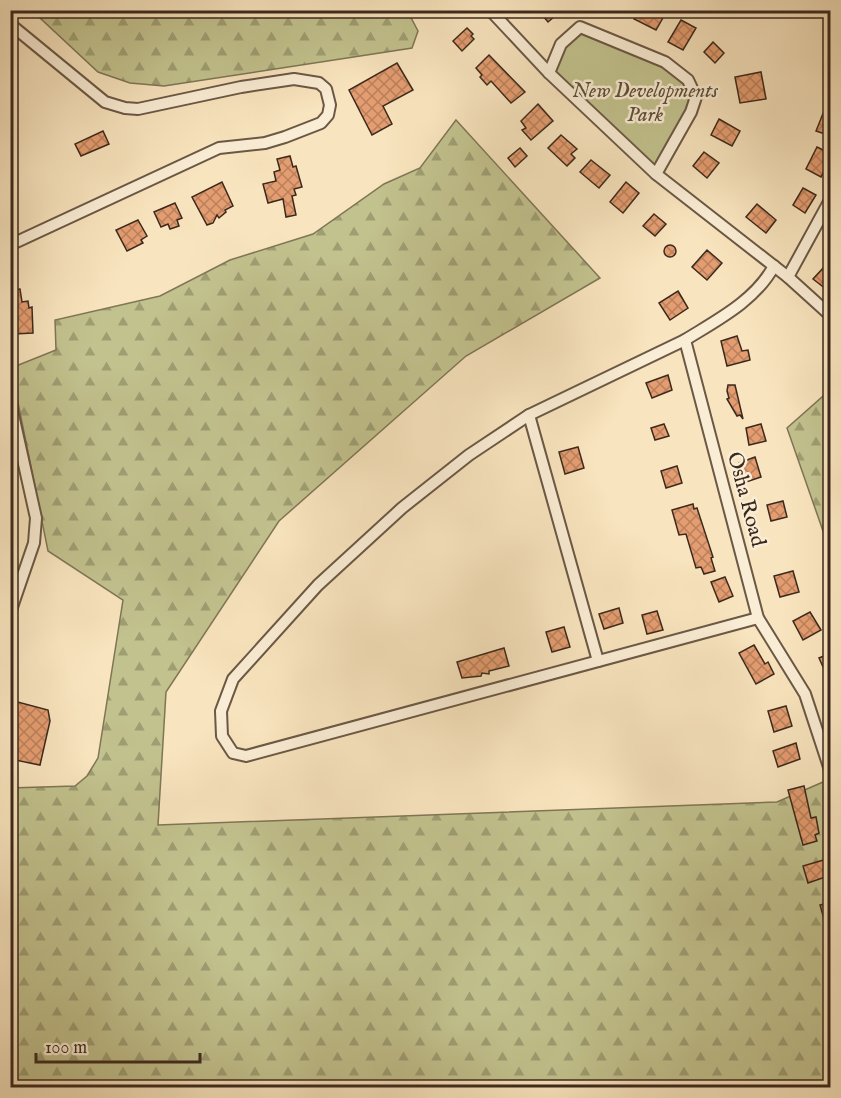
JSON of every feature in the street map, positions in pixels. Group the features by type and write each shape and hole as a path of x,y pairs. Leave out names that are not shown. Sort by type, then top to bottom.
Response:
{"street":[{"path":"490,10 549,73 656,174 788,277 831,315"},
{"path":"10,24 105,102 112,105 138,109 241,87 294,79 319,83 326,89 330,105 328,115 321,123 265,143 219,148 10,246"},
{"path":"549,73 561,44 580,27 664,62 688,80 696,97 692,112 656,174"},
{"path":"788,277 831,200"},
{"path":"758,618 246,756 233,753 222,736 221,711 233,679 318,585 419,495 469,455 530,415 685,340 734,310 766,280 774,266"},
{"name":"Osha Road","path":"685,340 758,618 805,694 831,770"},
{"path":"10,401 36,518 34,543 10,613"},
{"path":"530,415 597,661"}],"green space":[{"path":"393,10 409,14 418,31 412,48 164,86 130,83 98,72 39,17 37,11"},
{"name":"New Developments Park","path":"580,27 665,62 696,97 656,174 549,73 561,44"},
{"path":"456,120 600,278 466,356 279,521 166,692 158,825 777,802 830,779 830,1087 11,1087 10,788 75,786 87,776 98,758 123,600 48,551 11,368 56,350 55,320 160,296 230,260 313,234 384,184 420,168"},
{"path":"830,390 830,551 787,428"}],"building":[{"path":"538,10 562,10 548,22"},
{"path":"639,10 653,10 664,16 656,30 634,19"},
{"path":"681,20 696,28 683,50 668,42"},
{"path":"467,28 473,34 471,36 474,39 462,51 453,41"},
{"path":"713,42 724,53 715,63 704,52"},
{"path":"489,55 525,92 511,103 491,81 487,85 480,77 482,75 476,68"},
{"path":"397,63 413,90 383,106 392,124 372,135 349,90"},
{"path":"761,72 766,99 740,103 735,77"},
{"path":"831,97 831,136 816,131"},
{"path":"538,104 553,121 531,140 522,130 526,128 521,121"},
{"path":"719,119 740,131 732,146 711,135"},
{"path":"103,131 109,144 81,156 75,144"},
{"path":"561,135 577,149 571,154 575,158 567,166 548,148"},
{"path":"817,147 831,154 831,159 821,177 806,169"},
{"path":"520,148 527,156 515,167 508,158"},
{"path":"704,152 719,163 707,178 693,166"},
{"path":"290,156 293,167 296,166 302,187 294,189 296,195 292,196 296,215 286,217 283,199 268,203 263,184 276,181 274,172 280,170 277,159"},
{"path":"591,160 610,175 599,188 580,172"},
{"path":"222,182 233,206 225,210 226,212 219,218 217,215 213,223 207,225 192,197"},
{"path":"626,182 639,193 623,213 610,202"},
{"path":"803,188 816,195 805,213 793,205"},
{"path":"175,203 182,218 177,220 179,226 170,229 168,224 161,227 154,212"},
{"path":"757,204 776,220 766,233 746,217"},
{"path":"654,214 666,224 655,236 643,226"},
{"path":"138,220 147,236 141,240 143,243 127,251 116,230"},
{"path":"672,245 676,251 672,257 668,257 664,249"},
{"path":"707,250 722,263 707,280 692,267"},
{"path":"824,267 831,274 831,293 813,279"},
{"path":"20,289 22,302 28,301 29,308 32,307 33,333 14,334 13,331 10,332 10,304 14,304 12,290"},
{"path":"678,291 688,308 670,320 659,303"},
{"path":"737,336 742,351 748,350 750,360 727,366 721,341"},
{"path":"668,375 672,390 652,398 646,383"},
{"path":"728,385 735,385 743,419 740,415 737,416 727,399 729,398"},
{"path":"664,424 669,436 655,440 651,428"},
{"path":"761,424 766,441 749,445 746,428"},
{"path":"578,447 584,468 565,474 559,452"},
{"path":"755,457 761,477 743,483 739,463"},
{"path":"677,466 682,483 666,488 661,471"},
{"path":"783,501 787,517 771,521 767,505"},
{"path":"693,504 694,509 697,508 713,557 711,558 715,571 704,574 701,567 696,568 686,534 679,535 672,510"},
{"path":"793,571 799,592 780,597 774,576"},
{"path":"725,577 733,596 719,602 711,582"},
{"path":"619,608 623,623 604,629 599,614"},
{"path":"657,611 663,630 647,634 642,615"},
{"path":"810,612 821,630 803,640 793,621"},
{"path":"564,627 570,647 552,652 546,632"},
{"path":"754,645 765,664 768,662 774,674 756,684 739,653"},
{"path":"504,648 509,666 489,671 489,674 482,673 481,676 462,678 457,662"},
{"path":"831,653 831,685 819,658"},
{"path":"10,700 48,710 50,721 40,765 10,759"},
{"path":"786,706 792,726 774,732 768,711"},
{"path":"796,743 800,759 778,767 773,751"},
{"path":"804,786 811,818 816,817 819,833 815,835 817,841 803,845 788,790"},
{"path":"827,859 831,875 808,883 803,866"},
{"path":"831,902 831,933 828,933 820,905"}]}
